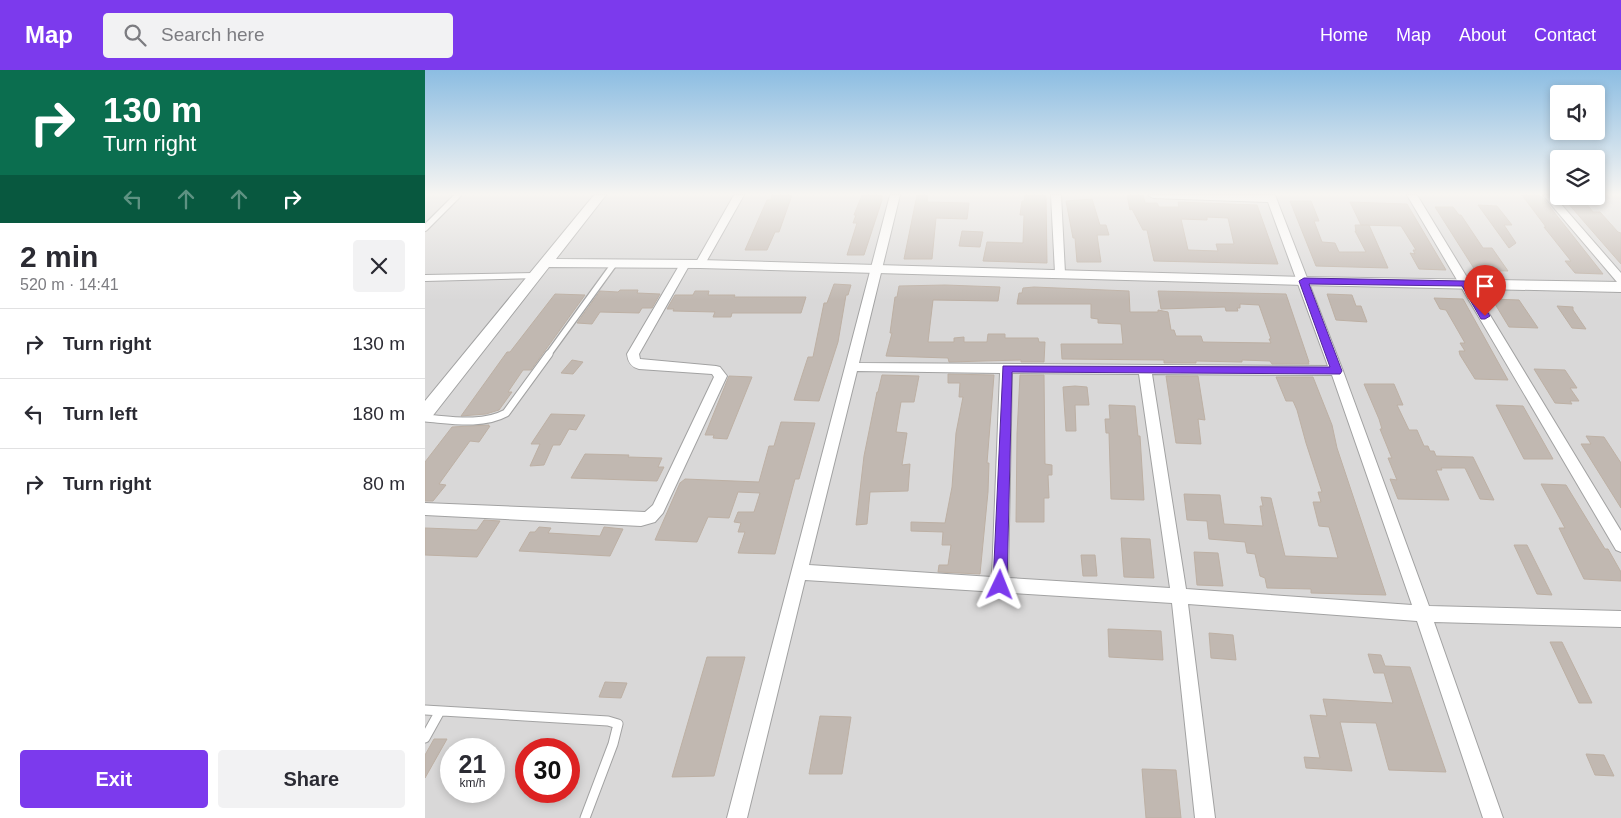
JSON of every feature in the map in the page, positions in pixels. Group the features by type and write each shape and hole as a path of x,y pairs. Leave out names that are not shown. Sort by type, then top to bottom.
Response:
{"street":[{"path":"425,413 572,230"},
{"path":"700,264 719,230"},
{"path":"737,818 887,230"},
{"path":"1058,230 1060,273"},
{"path":"1284,230 1337,371 1493,818"},
{"path":"1433,230 1621,545"},
{"path":"1578,230 1621,280"},
{"path":"544,264 700,264 1304,281 1621,287"},
{"path":"425,510 641,520 650,517 658,509 721,376 717,370 639,365 634,361 633,354 685,264"},
{"path":"425,278 535,276"},
{"path":"852,367 1337,371"},
{"path":"1000,585 1007,368"},
{"path":"1145,370 1179,596 1205,818"},
{"path":"799,572 1179,596 1423,614 1621,619"}],"lane":[{"path":"425,418 490,420 501,418 614,264"},
{"path":"425,710 609,721 618,724 613,744 585,818"},
{"path":"425,738 440,711"}],"shaded area":[{"path":"425,230 1621,230 1621,818 425,818"}],"building":[{"path":"754,230 780,230 779,232 775,232 767,250 745,250"},
{"path":"855,230 872,230 864,255 847,255"},
{"path":"910,230 935,230 932,259 904,259"},
{"path":"1023,230 1047,230 1047,263 983,261 987,242 1023,243"},
{"path":"1071,230 1107,230 1109,235 1097,235 1101,262 1077,262 1075,238 1073,238"},
{"path":"1143,230 1183,230 1188,250 1218,251 1216,244 1234,244 1231,230 1266,230 1278,264 1154,261 1147,230"},
{"path":"1302,230 1317,230 1322,242 1335,243 1339,252 1366,252 1355,231 1371,230 1388,268 1316,266"},
{"path":"1403,230 1422,230 1446,270 1419,269 1410,253 1415,254 1413,250 1416,250"},
{"path":"1450,230 1471,230 1483,248 1492,248 1508,271 1475,270"},
{"path":"1496,230 1507,230 1516,243 1509,248"},
{"path":"1546,230 1568,230 1603,274 1575,273 1565,261 1571,261"},
{"path":"1591,230 1616,230 1621,233 1621,264"},
{"path":"962,231 983,232 980,247 959,246"},
{"path":"834,284 851,285 848,295 846,295 838,342 819,401 794,400 808,357 813,357 824,303 827,303"},
{"path":"899,286 1000,287 998,301 933,300 928,342 954,342 954,338 964,337 964,342 987,342 988,334 1005,334 1005,338 1038,338 1039,342 1045,342 1044,362 1021,362 1021,360 949,362 948,358 886,356 892,333 890,333 895,297 897,297"},
{"path":"1023,288 1129,291 1130,312 1158,312 1158,310 1168,312 1171,330 1174,330 1176,336 1201,336 1203,342 1271,343 1269,339 1271,339 1259,305 1240,304 1240,308 1237,308 1238,311 1226,311 1225,307 1161,309 1158,291 1286,294 1309,364 1272,364 1270,361 1242,360 1242,362 1196,361 1196,363 1164,363 1164,360 1062,359 1061,344 1123,344 1121,324 1098,323 1098,319 1091,318 1091,304 1017,304 1019,293 1022,293"},
{"path":"620,290 638,290 637,293 660,294 652,308 642,308 639,313 600,312 592,324 577,323 600,291 618,292"},
{"path":"695,291 709,291 708,295 735,295 734,297 806,297 801,313 732,313 731,317 713,317 715,312 673,311 674,309 667,309 675,295 693,295"},
{"path":"555,294 585,295 531,370 523,370 508,392 512,392 499,410 486,414 461,416 507,352 510,352"},
{"path":"1327,294 1352,295 1356,306 1361,306 1367,322 1336,320"},
{"path":"1434,298 1463,299 1508,380 1475,379 1460,355 1459,351 1465,351 1460,343 1465,343 1446,310 1440,309"},
{"path":"1492,299 1519,300 1538,328 1509,327"},
{"path":"1557,306 1573,307 1573,310 1586,329 1572,328"},
{"path":"572,360 583,362 573,374 561,373"},
{"path":"1534,369 1565,370 1577,388 1570,388 1579,401 1570,401 1572,404 1555,403"},
{"path":"948,374 994,375 987,463 989,463 988,492 980,574 938,572 939,565 948,565 951,545 942,545 943,532 911,531 911,522 945,523 952,487 956,433 963,397 959,397 960,383 948,383"},
{"path":"882,375 919,376 914,402 901,402 896,432 907,433 902,465 910,464 908,491 870,492 867,524 856,525 864,456"},
{"path":"1020,375 1044,375 1045,464 1052,465 1052,475 1048,475 1049,498 1044,498 1044,522 1016,522"},
{"path":"729,376 752,377 727,439 713,438 714,435 705,435"},
{"path":"1166,376 1198,376 1205,420 1198,419 1201,444 1176,443"},
{"path":"1276,377 1313,377 1332,425 1337,448 1386,595 1311,593 1311,589 1267,588 1265,578 1260,576 1255,554 1247,553 1245,542 1209,539 1207,521 1187,520 1184,494 1220,495 1224,524 1263,526 1260,506 1263,506 1261,497 1271,498 1285,556 1338,558 1329,527 1319,526 1313,502 1321,502 1318,492 1322,492 1297,410 1293,401 1286,401"},
{"path":"1364,384 1394,384 1403,405 1397,405 1409,430 1417,430 1424,446 1428,446 1430,451 1434,451 1436,456 1473,457 1494,500 1480,499 1465,468 1441,468 1442,470 1436,470 1449,500 1398,499 1390,479 1397,480 1388,458 1392,458 1380,429 1382,429 1379,419"},
{"path":"1063,387 1087,387 1089,405 1075,405 1076,431 1066,431"},
{"path":"1109,405 1135,406 1138,436 1140,436 1144,500 1111,499 1109,433 1106,433 1105,419 1110,419"},
{"path":"1496,405 1523,406 1553,459 1524,459"},
{"path":"551,414 585,415 576,430 569,429 560,445 553,445 544,465 530,466 540,444 531,444"},
{"path":"781,422 815,423 799,479 795,479 775,554 738,553 745,532 738,532 741,523 734,522 738,512 754,512 760,493 738,492 729,518 708,517 697,542 655,540 680,483 685,479 759,482 769,446 774,446"},
{"path":"489,425 479,442 470,441 439,484 446,485 433,501 425,501 425,462 452,427"},
{"path":"1586,436 1604,437 1621,463 1621,508 1581,444 1591,444"},
{"path":"585,454 662,458 658,467 664,467 657,481 571,478"},
{"path":"1541,484 1566,485 1605,549 1608,549 1621,572 1621,581 1584,579 1559,528 1565,528"},
{"path":"484,520 500,521 477,557 425,555 425,528 477,530"},
{"path":"539,527 551,528 548,533 600,536 604,527 623,529 610,556 519,551 530,532 535,532"},
{"path":"1121,538 1150,539 1154,578 1124,577"},
{"path":"1514,545 1527,545 1552,595 1537,594"},
{"path":"1194,552 1218,553 1223,586 1197,585"},
{"path":"1081,555 1095,555 1097,576 1083,576"},
{"path":"1108,629 1161,631 1163,660 1109,657"},
{"path":"1209,633 1233,635 1236,660 1211,658"},
{"path":"1550,642 1562,642 1592,703 1579,703"},
{"path":"1368,654 1381,655 1385,666 1410,667 1446,772 1389,770 1376,723 1340,722 1352,771 1306,768 1304,757 1320,758 1310,715 1327,716 1323,699 1393,703 1384,673 1374,673"},
{"path":"707,657 745,657 714,776 672,777"},
{"path":"605,682 627,683 621,698 599,697"},
{"path":"820,716 851,717 842,774 809,774"},
{"path":"434,739 440,739 440,751 425,778 425,755"},
{"path":"1586,754 1604,755 1614,776 1595,775"},
{"path":"1142,769 1176,770 1181,818 1146,818"}],"route":[{"path":"1000,585 1007,368 1337,371 1304,281 1465,284 1485,316"}]}
